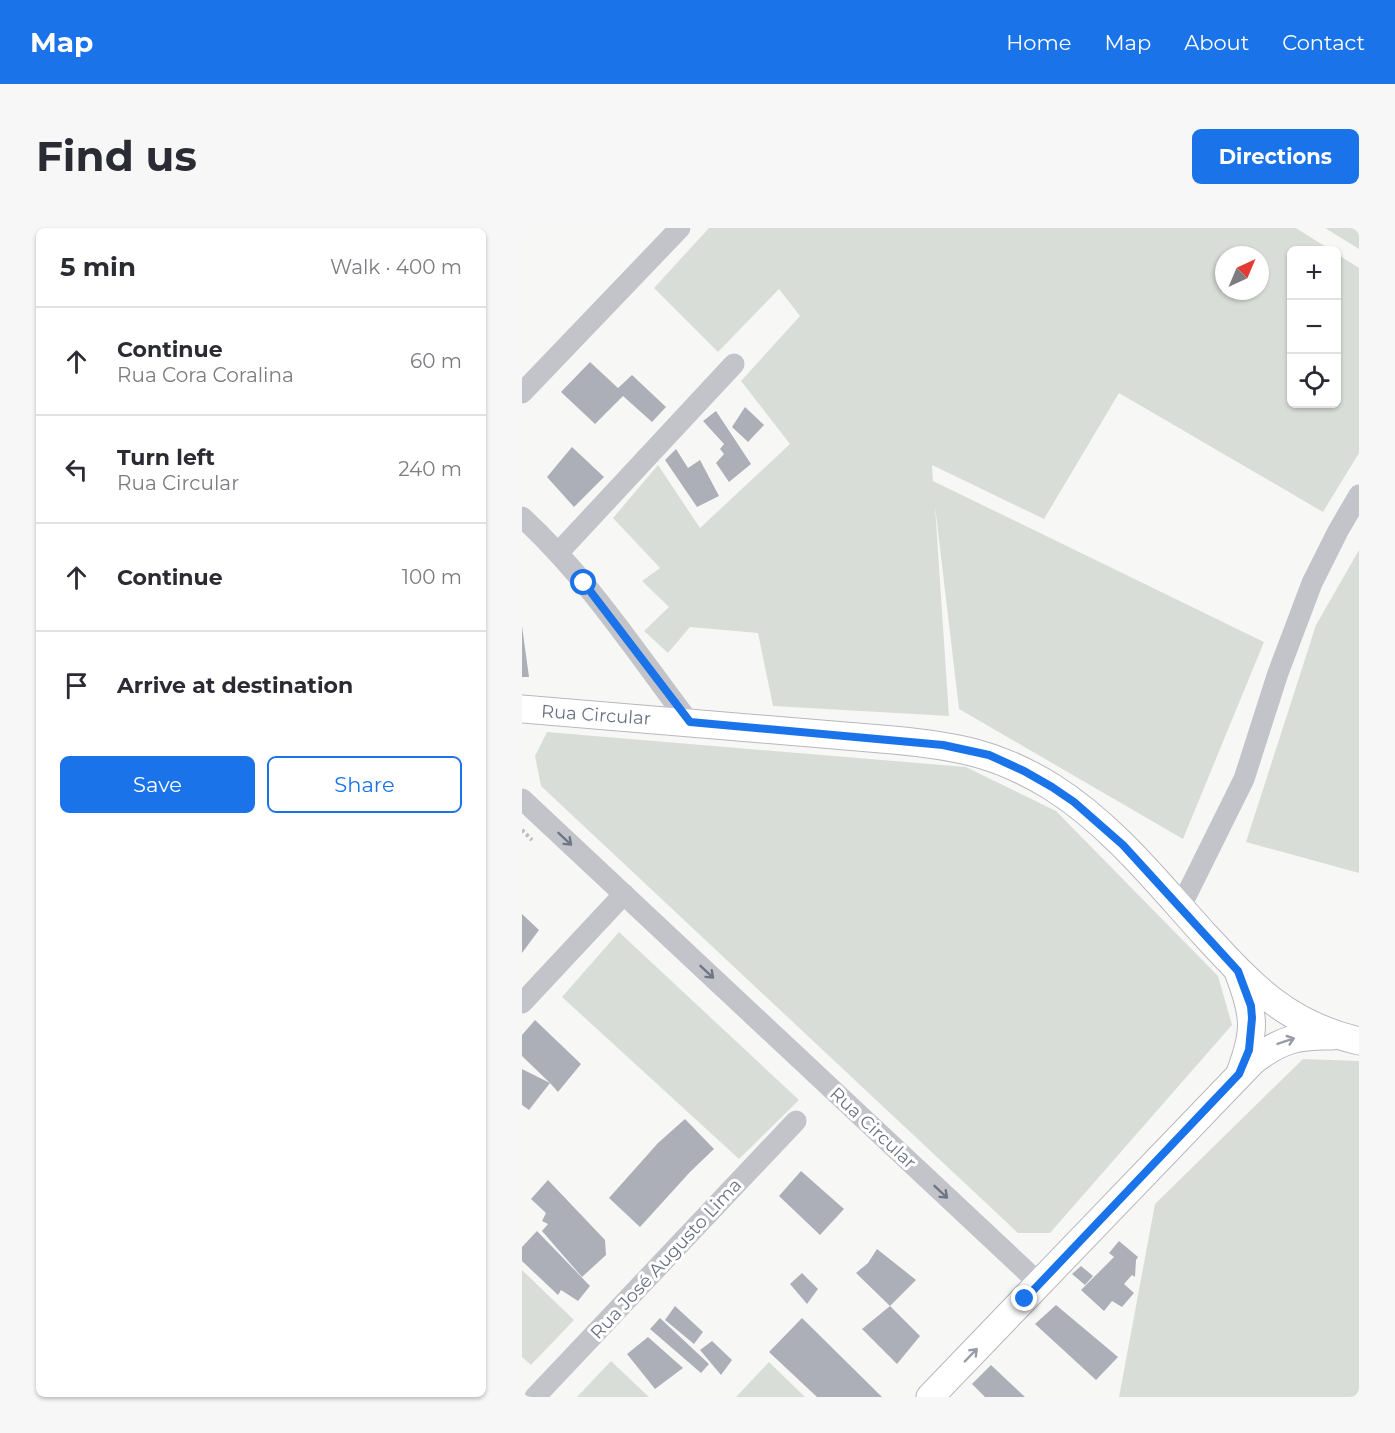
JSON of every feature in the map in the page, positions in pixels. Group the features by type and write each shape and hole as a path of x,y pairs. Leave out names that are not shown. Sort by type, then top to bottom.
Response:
{"main road":[{"name":"Rua Circular","path":"525,713 690,722 943,745 989,755 1024,771 1074,802 1123,845 1255,988 1292,1015 1347,1038"},
{"name":"Rua Circular","path":"1238,971 1251,1006 1252,1018 1249,1050 1239,1074"},
{"path":"930,1397 1239,1074 1263,1053 1283,1042 1310,1035 1347,1038"}],"street":[{"path":"522,393 680,228"},
{"path":"558,553 734,364"},
{"path":"1180,908 1244,779 1278,674 1312,583 1359,495"},
{"path":"522,517 584,583 690,722"},
{"name":"Rua Circular","path":"522,799 1040,1284"},
{"path":"522,1003 624,894"},
{"name":"Rua José Augusto Lima","path":"535,1397 796,1121"}],"shaded area":[{"path":"709,228 1296,228 1325,246 1287,246 1287,408 1341,408 1341,257 1359,268 1359,453 1323,512 1119,393 1044,519 932,465 933,481 1264,642 1183,839 959,709 935,506 949,716 773,706 758,633 690,627 668,653 644,631 669,607 642,581 660,568 613,518 658,465 700,528 790,444 741,381 800,316 779,289 718,352 654,288"},
{"path":"1325,228 1359,228 1359,249"},
{"path":"1359,550 1359,873 1246,842 1316,625"},
{"path":"547,732 966,767 1056,811 1218,976 1232,1025 1050,1233 1018,1233 541,786 535,756"},
{"path":"619,932 799,1100 739,1159 562,997"},
{"path":"1303,1059 1359,1061 1359,1397 1119,1397 1155,1204"},
{"path":"522,1270 574,1320 531,1365 522,1357"},
{"path":"611,1361 649,1397 577,1397"},
{"path":"769,1362 805,1397 736,1397"}],"building":[{"path":"590,362 618,388 632,375 666,407 652,422 623,396 595,424 561,392"},
{"path":"745,407 764,425 748,442 732,427"},
{"path":"716,411 751,464 729,482 716,463 724,454 720,449 724,444 703,421"},
{"path":"572,447 604,477 574,507 547,477"},
{"path":"676,449 688,468 700,460 719,496 697,507 665,460"},
{"path":"522,626 529,677 522,677"},
{"path":"522,914 539,930 522,953"},
{"path":"535,1020 581,1064 558,1092 522,1056 522,1035"},
{"path":"522,1069 550,1083 529,1110 522,1105"},
{"path":"685,1119 714,1149 640,1227 609,1198 658,1143"},
{"path":"801,1171 844,1209 820,1235 779,1196"},
{"path":"548,1180 605,1240 606,1255 582,1277 542,1231 548,1224 542,1221 546,1213 531,1199"},
{"path":"537,1231 590,1286 578,1301 561,1290 558,1295 522,1261 522,1247"},
{"path":"1119,1241 1138,1257 1135,1277 1132,1275 1124,1284 1134,1293 1122,1307 1112,1301 1104,1311 1081,1290 1114,1257 1109,1253"},
{"path":"877,1249 916,1280 890,1306 856,1273 868,1263"},
{"path":"1081,1266 1093,1276 1085,1285 1072,1274"},
{"path":"802,1273 818,1289 807,1304 790,1284"},
{"path":"1056,1305 1118,1357 1096,1380 1035,1324"},
{"path":"675,1306 703,1332 694,1344 665,1320"},
{"path":"890,1306 920,1336 897,1364 862,1329"},
{"path":"660,1318 709,1364 701,1373 650,1329"},
{"path":"802,1318 882,1397 817,1397 769,1352"},
{"path":"648,1337 683,1368 655,1389 627,1354"},
{"path":"712,1341 732,1360 721,1375 700,1350"},
{"path":"991,1365 1025,1397 985,1397 972,1384"}],"route":[{"path":"584,583 690,722 943,745 989,755 1052,787 1098,822 1123,845 1238,971 1251,1006 1252,1018 1249,1050 1239,1074 1025,1299"}]}
